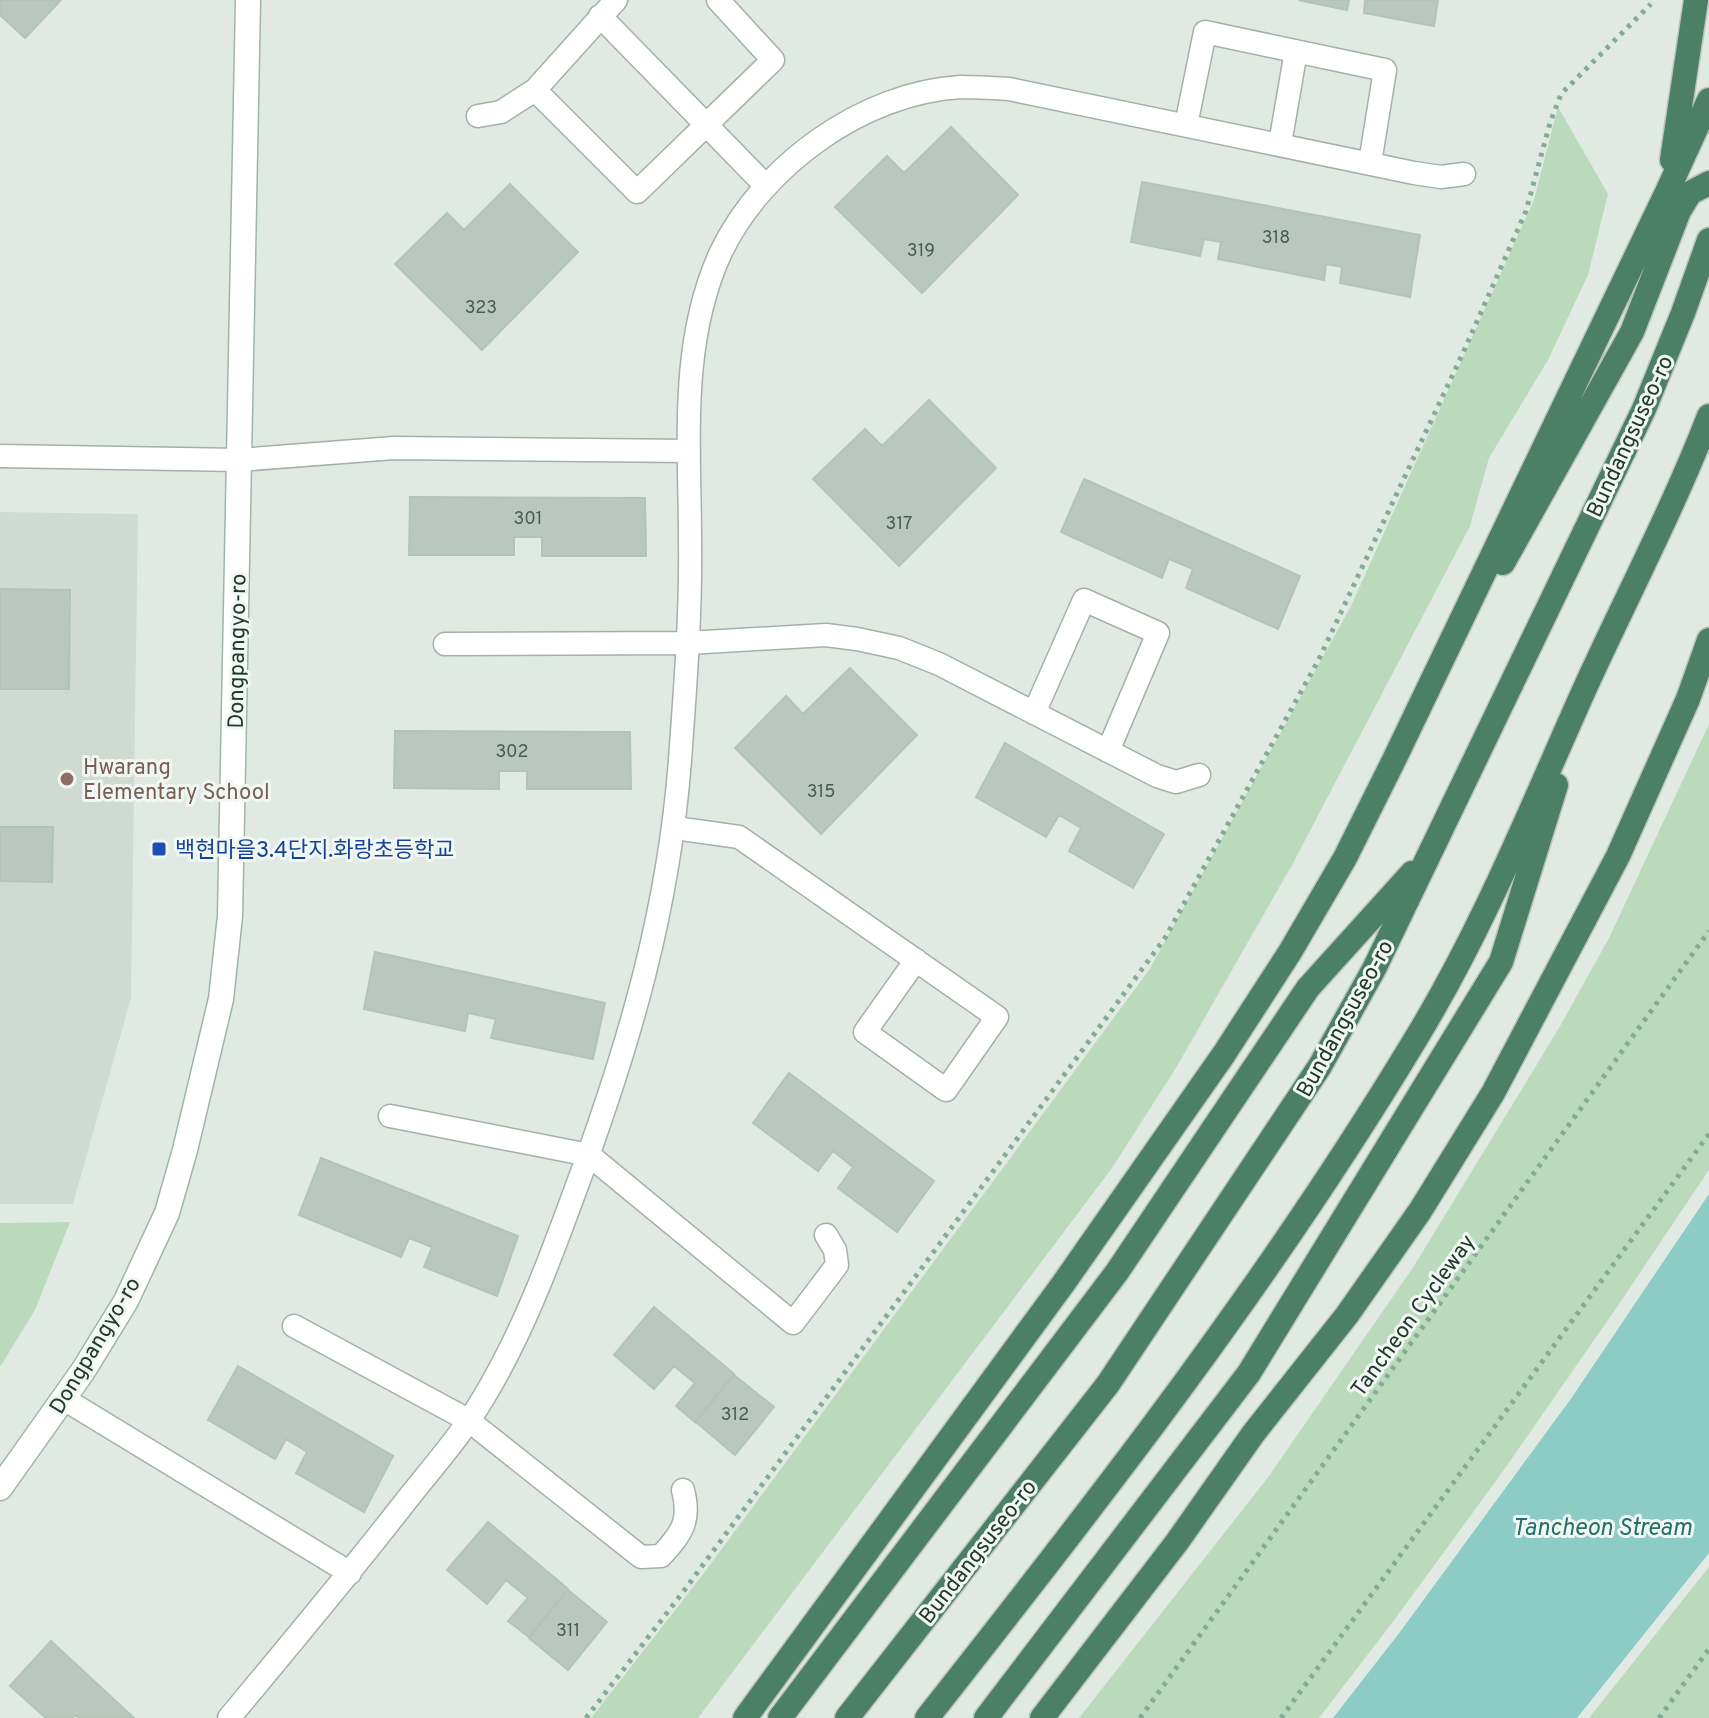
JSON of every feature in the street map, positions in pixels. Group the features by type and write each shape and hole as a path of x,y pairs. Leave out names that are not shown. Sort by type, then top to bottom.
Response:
{"highway":[{"path":"1667,192 1696,0"},
{"path":"745,1718 1063,1284 1224,1054 1290,952 1345,858 1709,100"},
{"path":"1466,608 1509,556 1632,332 1679,211 1690,193 1709,183"},
{"name":"Bundangsuseo-ro","path":"847,1718 1108,1384 1320,1066 1374,969 1644,409 1709,240"},
{"path":"927,1718 1169,1406 1266,1271 1407,1054 1444,991 1495,887 1709,416"},
{"path":"1042,1718 1177,1542 1253,1434 1347,1315 1420,1211 1493,1093 1618,856 1688,699 1709,640"},
{"path":"986,1718 1249,1373 1501,962 1588,682"},
{"path":"780,1718 1117,1272 1308,988 1432,851"}],"main road":[{"name":"Dongpangyo-ro","path":"0,1488 64,1399 126,1301 167,1213 221,999 230,916 248,0"}],"lane":[{"path":"535,90 637,192 773,60 718,0"},
{"path":"478,116 501,112 535,90 608,8 707,124 765,185"},
{"path":"1186,125 1205,32 1385,70 1370,163"},
{"path":"1280,144 1296,51"},
{"path":"229,1718 350,1573 468,1420 515,1340 537,1294 610,1099 656,934 675,828 688,643 690,382 695,339 708,283 736,226 765,185 830,131 913,96 958,87 1009,89 1441,177 1464,174"},
{"path":"0,456 239,460 394,448 689,451"},
{"path":"1034,713 1084,600 1158,633 1108,751"},
{"path":"445,644 688,643 826,635 857,639 899,648 939,664 1157,776 1176,782 1199,775"},
{"path":"675,828 739,837 916,960 997,1017 946,1090 865,1032 916,960"},
{"path":"390,1116 589,1155 793,1323 837,1265 835,1250 826,1235"},
{"path":"294,1326 468,1420 641,1557 661,1556 685,1525 687,1507 683,1490"},
{"path":"64,1399 350,1573"}],"path":[{"path":"586,1718 683,1592 1165,938 1319,659 1462,355 1526,211 1561,94 1651,4"},
{"name":"Tancheon Cycleway","path":"1140,1718 1709,931"},
{"path":"1281,1718 1709,1134"},
{"path":"1659,1718 1709,1649"}],"shaded area":[{"name":"Hwarang Elementary School","path":"0,512 138,514 131,998 73,1204 0,1204"}],"green space":[{"path":"1558,107 1608,194 1588,275 1548,360 1489,458 1470,526 1292,865 1176,1068 1112,1168 698,1718 591,1718 704,1573 1149,970 1351,606 1534,200"},
{"path":"1709,724 1709,1170 1501,1474 1319,1718 1079,1718 1269,1476 1414,1266 1559,1028 1609,938"},
{"path":"70,1222 35,1310 0,1367 0,1223"},
{"path":"1709,1567 1709,1718 1589,1718 1697,1582"}],"water":[{"name":"Tancheon Stream","path":"1709,1194 1709,1553 1577,1718 1333,1718 1570,1400"}],"building":[{"path":"0,0 61,0 25,38 0,15"},
{"path":"1298,0 1349,0 1347,10"},
{"path":"1365,0 1438,0 1434,26 1364,13"},
{"path":"951,127 1018,195 922,293 835,207 887,156 904,173"},
{"path":"1142,182 1420,235 1410,297 1340,283 1342,267 1326,264 1324,280 1218,259 1221,242 1204,239 1200,256 1131,242"},
{"path":"510,184 578,252 482,350 395,264 447,213 464,230"},
{"path":"929,400 996,468 899,566 813,479 865,429 882,446"},
{"path":"1084,479 1300,576 1278,629 1186,588 1193,569 1169,559 1162,578 1061,532"},
{"path":"410,497 645,498 646,556 542,556 542,537 514,537 514,555 409,555"},
{"path":"0,589 70,590 69,689 0,689"},
{"path":"850,668 917,735 821,834 735,748 786,696 803,714"},
{"path":"395,731 630,732 631,789 527,789 527,771 499,771 499,789 394,788"},
{"path":"1005,743 1164,834 1133,888 1069,851 1081,828 1059,815 1046,837 976,797"},
{"path":"0,827 53,827 52,882 0,881"},
{"path":"375,952 605,1003 593,1059 491,1038 496,1019 468,1013 465,1031 364,1009"},
{"path":"789,1073 934,1181 897,1232 838,1188 853,1167 833,1151 818,1171 753,1123"},
{"path":"321,1158 518,1236 497,1296 424,1267 432,1247 409,1238 401,1257 299,1215"},
{"path":"654,1307 734,1374 695,1422 676,1406 695,1383 674,1366 654,1389 614,1355"},
{"path":"238,1366 393,1456 364,1512 296,1473 307,1452 286,1439 275,1459 208,1420"},
{"path":"734,1375 774,1407 735,1455 696,1422"},
{"path":"488,1522 568,1589 529,1637 508,1621 528,1598 506,1580 487,1604 447,1570"},
{"path":"568,1590 607,1622 568,1670 529,1638"},
{"path":"51,1641 134,1718 79,1718 75,1715 72,1718 46,1718 10,1686"}],"place":[{"name":"Hwarang Elementary School","path":"67,779"},
{"name":"백현마을3.4단지.화랑초등학교","path":"159,849"}]}
